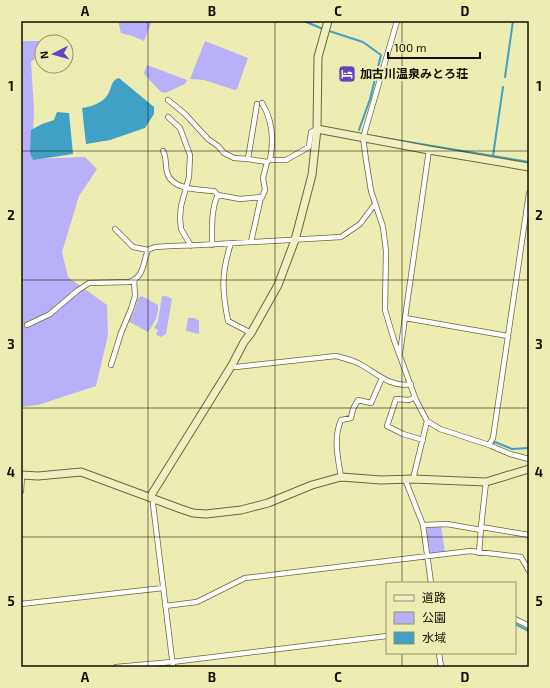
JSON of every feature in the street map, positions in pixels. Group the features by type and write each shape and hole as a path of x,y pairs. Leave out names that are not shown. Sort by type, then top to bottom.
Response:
{"street":[{"path":"172,665 152,498 232,365 244,342 251,333 278,285 295,240 312,175 317,129 318,57 328,21"},
{"path":"397,21 363,138 375,204 383,227 386,251 385,310 394,340 415,397 428,421 440,429 489,445 498,450 529,459"},
{"path":"168,100 185,114 208,139 218,146 224,154 234,158 268,161 286,160 309,147 311,132 317,129 529,167"},
{"path":"248,160 260,104 269,116 272,132 272,147 263,178 265,190 261,197 251,242"},
{"path":"168,117 180,128 190,154 186,189 181,206 181,229 191,246"},
{"path":"400,354 429,150"},
{"path":"163,151 166,156 167,174 172,180 186,189 214,191 218,195 240,199 261,197"},
{"path":"489,445 493,438 529,193"},
{"path":"212,244 212,230 218,195"},
{"path":"115,229 133,247 148,250 155,247 341,237 360,224 375,204"},
{"path":"231,243 226,260 223,288 228,321 251,333"},
{"path":"28,325 50,314 77,291 89,283 129,282 134,280 143,271 148,250"},
{"path":"111,365 135,296 134,280"},
{"path":"405,318 508,336"},
{"path":"232,365 236,367 336,356 348,359 382,378 397,384 411,384"},
{"path":"341,477 336,445 339,424 341,420 351,418 355,403 358,400 371,403 382,378"},
{"path":"415,397 409,400 396,399 387,426 403,434 422,440"},
{"path":"413,479 428,421"},
{"path":"21,491 22,475 38,476 81,472 193,513 206,514 241,510 268,503 312,485 341,477 381,480 413,479 486,482 529,469"},
{"path":"405,479 423,525 431,582"},
{"path":"480,553 486,482"},
{"path":"423,525 447,524 529,535"},
{"path":"165,606 198,602 245,578 470,551 521,557 525,567 529,571"},
{"path":"21,604 163,588"},
{"path":"516,620 529,626"},
{"path":"116,667 172,665 386,636"},
{"path":"439,654 441,667"}],"green space":[{"path":"118,21 152,21 144,41 121,33"},
{"path":"21,41 34,41 34,59 31,62 34,110 32,159 85,157 97,169 79,196 62,252 68,277 107,305 108,335 96,386 38,405 21,407"},
{"path":"205,41 248,58 237,89 235,90 204,80 190,79"},
{"path":"147,65 187,80 185,84 165,93 161,92 145,75 144,73"},
{"path":"142,296 158,305 156,319 148,332 128,321 134,312 138,298"},
{"path":"162,296 172,299 166,334 161,337 156,335 158,330 154,328 158,321"},
{"path":"188,318 195,318 199,321 199,334 186,331"},
{"path":"441,526 445,552 430,553 426,530 428,527"}],"water":[{"path":"119,78 154,107 154,114 145,128 110,140 86,144 82,108 101,102 108,95 114,81"},
{"path":"57,112 69,113 73,154 33,160 30,153 31,130 54,120"}],"waterway":[{"path":"304,21 363,42 381,55 370,99 359,130"},
{"path":"505,77 513,21"},
{"path":"493,156 503,87"},
{"path":"372,136 529,162"},
{"path":"492,444 495,442 512,449 529,448"},
{"path":"516,624 529,631"}],"place":[{"name":"加古川温泉みとろ荘","path":"347,74"}]}
